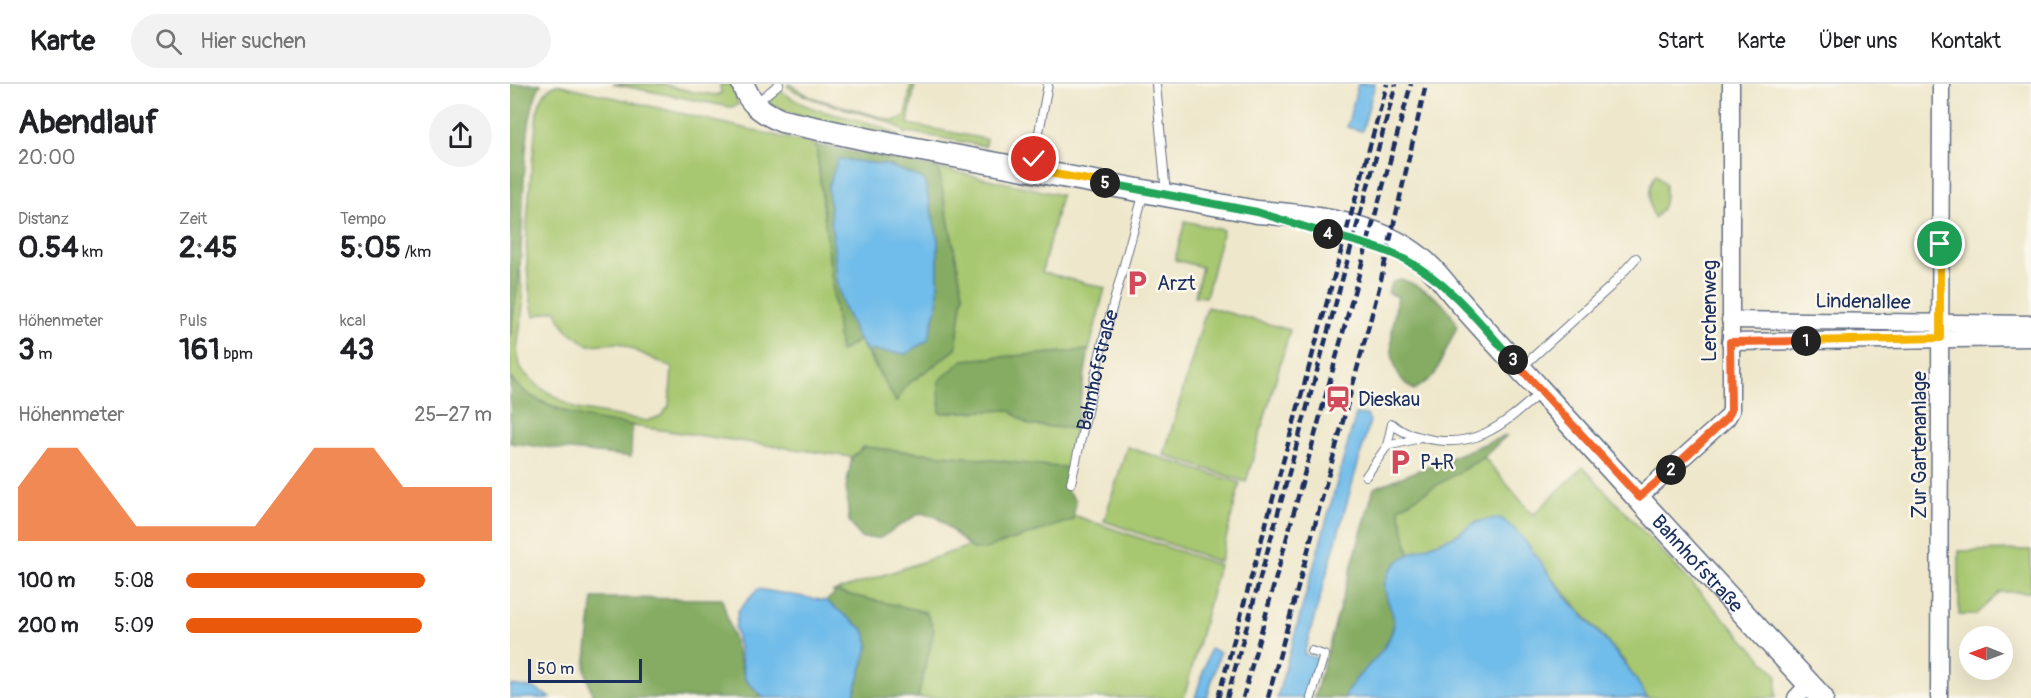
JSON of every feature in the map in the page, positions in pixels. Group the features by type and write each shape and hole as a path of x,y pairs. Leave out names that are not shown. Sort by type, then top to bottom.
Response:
{"street":[{"path":"742,84 754,104"},
{"name":"Lerchenweg","path":"1639,497 1727,418 1731,411 1731,84"},
{"name":"Zur Gartenanlage","path":"1939,698 1941,84"},
{"name":"Bahnhofstraße","path":"754,104 766,114 782,121 1257,212 1285,214 1381,235 1424,261 1441,275 1454,294 1639,497 1809,693"},
{"name":"Lindenallee","path":"1730,320 2031,338"},
{"name":"Lindenallee","path":"1730,342 2031,324"}],"lane":[{"path":"754,104 779,84"},
{"path":"1032,170 1048,84"},
{"path":"1155,193 1156,84"},
{"name":"Bahnhofstraße","path":"1071,483 1102,345 1155,193"},
{"path":"1520,368 1610,287 1636,258"},
{"path":"1387,446 1408,439 1452,443 1485,434 1501,426 1542,392"},
{"path":"1366,476 1387,446 1392,423 1400,431 1429,440"},
{"path":"1311,651 1324,656 1311,698"}],"green space":[{"path":"510,84 541,84 530,120 527,144 520,265 510,338"},
{"path":"556,84 816,145 840,352 859,340 896,401 907,385 956,349 963,294 938,168 1061,195 1042,272 1105,288 1089,350 964,360 940,413 1009,410 1029,425 1075,429 1068,468 864,447 852,457 583,419 525,394 510,378 510,338 520,266 523,305 517,350 521,370 541,388 576,409 647,421 661,416 669,406 672,368 620,343 588,345 566,329 555,310 534,316 529,291 527,240 537,112 544,95"},
{"path":"613,84 663,84 693,92 717,95 721,93 720,84 733,84 738,105 730,107"},
{"path":"790,84 810,97 894,121 906,116 911,84 915,84 908,124 986,139 985,146 909,132 906,134 884,120 815,100 787,86"},
{"path":"779,92 810,107 871,124 899,136 815,122 770,105 770,100"},
{"path":"816,145 938,168 963,294 956,349 907,385 896,402 867,350 906,354 938,303 938,240 924,179 887,165 838,159 843,306 859,340 840,352"},
{"path":"1656,174 1665,184 1665,194 1663,207 1654,218 1649,196"},
{"path":"1185,221 1223,230 1206,297 1195,296 1202,267 1175,260"},
{"path":"1401,279 1435,297 1449,311 1457,327 1434,376 1414,390 1404,382 1393,361 1393,322 1398,297 1388,293 1391,283"},
{"path":"1207,307 1290,330 1246,482 1164,455"},
{"path":"1821,329 1928,330 1928,334 1821,333"},
{"path":"1089,350 1075,429 1029,425 1009,410 940,413 939,381 963,360"},
{"path":"510,378 536,399 566,412 582,417 632,425 631,457 510,443"},
{"path":"1507,435 1484,457 1399,508 1409,554 1395,568 1385,588 1394,619 1388,641 1344,698 1314,698 1374,488"},
{"path":"864,447 1068,468 1064,488 1076,500 1073,520 982,550 972,549 937,517 920,513 880,538 861,538 849,521 846,487 852,457"},
{"path":"1127,447 1240,483 1220,562 1104,521"},
{"path":"1484,457 1533,515 1583,467 1777,675 1776,698 1647,698 1625,662 1539,563 1476,522 1455,536 1409,554 1398,508"},
{"path":"1067,513 1219,565 1184,698 918,698 927,622 833,592"},
{"path":"2031,550 2031,592 2000,592 1975,615 1959,615 1959,551"},
{"path":"837,592 926,612 934,630 918,698 853,698 869,644 864,630 826,601"},
{"path":"593,598 722,599 745,679 764,698 593,698 585,669"}],"water":[{"path":"1358,84 1375,84 1362,131 1347,127"},
{"path":"838,159 887,165 924,179 938,240 938,303 928,340 906,354 867,350 859,340 843,306 837,279 828,187"},
{"path":"1356,414 1367,415 1370,421 1304,654 1319,659 1308,698 1277,698"},
{"path":"1500,518 1526,542 1563,593 1629,669 1647,698 1344,698 1349,688 1388,642 1392,632 1394,619 1385,590 1388,573 1403,558 1413,552 1457,535 1474,523"},
{"path":"758,589 826,601 864,630 869,644 853,698 764,698 745,679 735,628 738,611"},
{"path":"1210,649 1220,652 1207,698 1195,698"},
{"path":"510,685 534,688 551,698 510,698"}],"railway":[{"path":"1218,698 1387,84"},
{"path":"1227,698 1396,84"},
{"path":"1243,698 1411,84"},
{"path":"1268,698 1379,288 1426,84"}],"place":[{"name":"Arzt","path":"1137,283"},
{"name":"Dieskau","path":"1338,399"},
{"name":"P+R","path":"1400,462"}],"route":[{"path":"1034,159 1032,170 1257,212 1378,248 1405,260 1454,294 1639,497 1727,418 1731,411 1730,342 1940,338 1940,244"}]}
